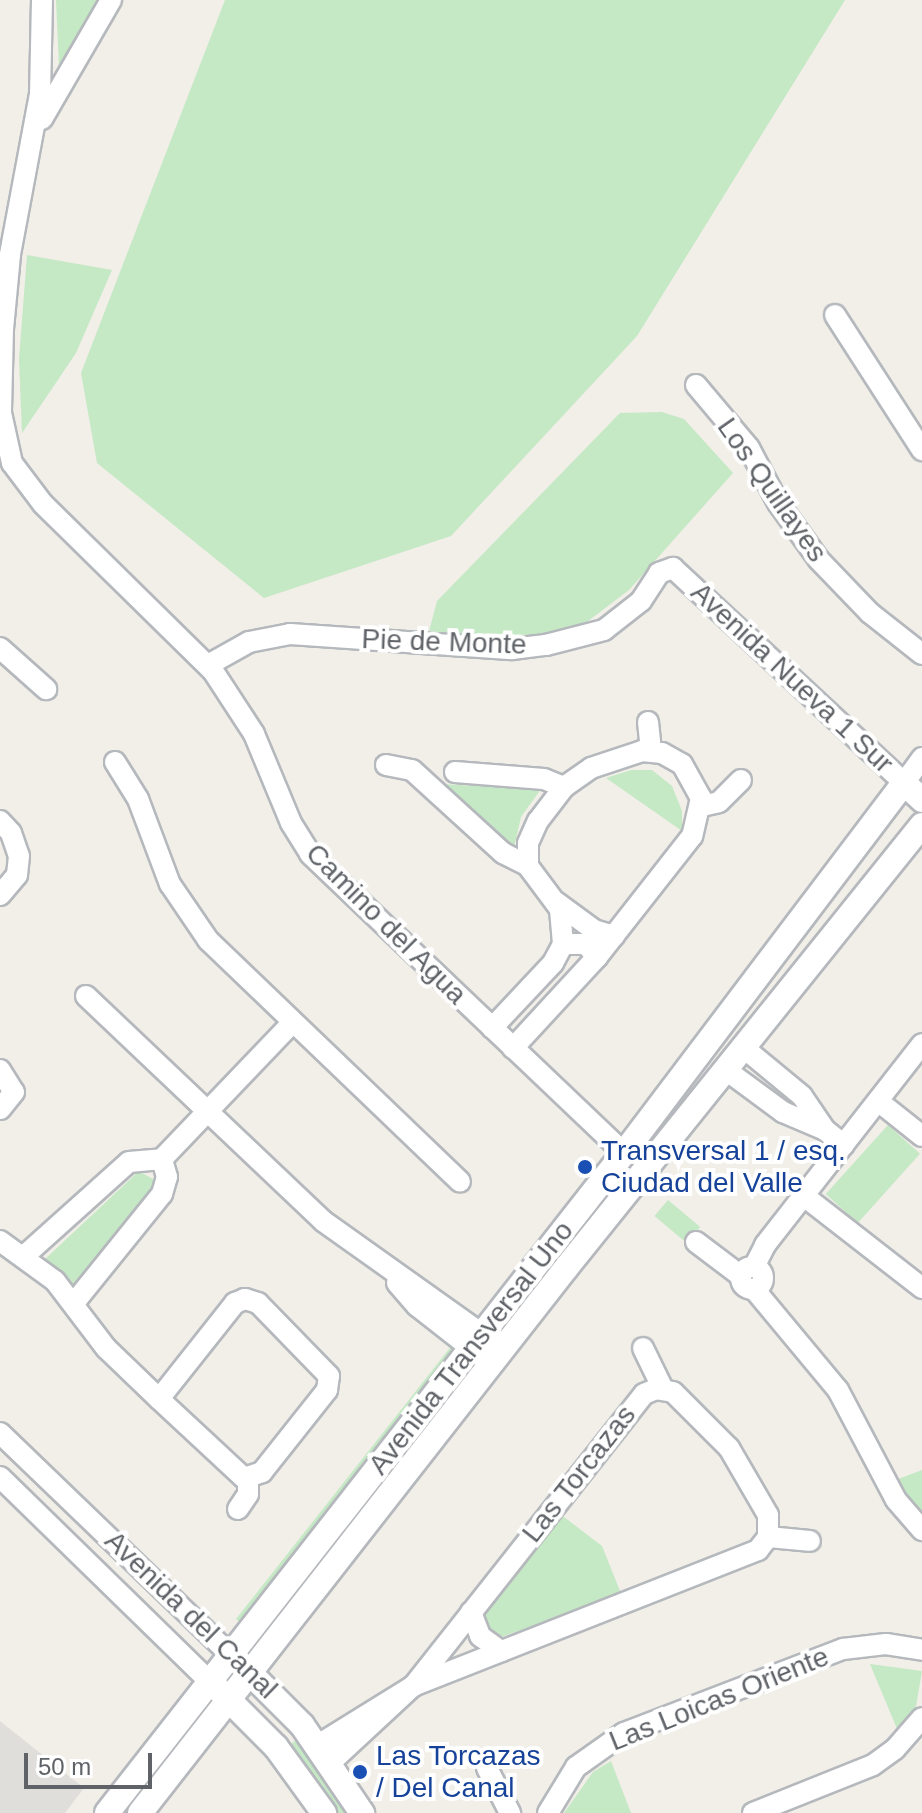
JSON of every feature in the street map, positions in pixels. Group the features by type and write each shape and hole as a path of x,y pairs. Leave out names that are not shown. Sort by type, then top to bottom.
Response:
{"street":[{"path":"5,250 33,137 42,74 42,0"},
{"path":"33,137 111,0"},
{"name":"Camino del Agua","path":"5,250 1,378 6,447 31,491 208,665 254,734 291,823 310,854 624,1153"},
{"path":"835,315 922,450"},
{"name":"Los Quillayes","path":"696,385 749,448 778,503 819,560 870,613 922,654"},
{"name":"Avenida Nueva 1 Sur","path":"659,573 668,568 678,571 922,800"},
{"name":"Pie de Monte","path":"208,665 249,642 290,634 512,649 546,645 604,630 641,601 659,573"},
{"path":"0,648 46,689"},
{"path":"648,722 651,751"},
{"path":"513,1048 597,957 692,836 702,806 690,772 673,757 651,751 591,768 564,787 532,831 528,866"},
{"path":"904,783 922,758"},
{"path":"115,762 138,799 181,904 223,957 460,1182"},
{"path":"386,765 412,770 503,853 528,866 556,902 594,930 614,936"},
{"path":"455,772 544,779 564,787"},
{"path":"702,806 719,802 741,780"},
{"name":"Avenida Transversal Uno","path":"107,1813 624,1153 904,783"},
{"path":"0,821 11,833 19,856 17,875 0,895"},
{"name":"Avenida Transversal Uno","path":"140,1813 497,1357 922,825"},
{"path":"857,847 878,853 885,870"},
{"path":"492,1028 553,963 563,944 565,926 556,902"},
{"path":"563,944 586,944 597,957"},
{"path":"772,958 788,964 798,979"},
{"path":"86,996 323,1221 497,1357"},
{"path":"23,1257 129,1162 162,1159 291,1024"},
{"path":"750,1277 804,1196 922,1044"},
{"path":"744,1048 802,1096 825,1130"},
{"path":"0,1070 14,1092 0,1109"},
{"path":"726,1070 783,1112 825,1130 844,1145"},
{"path":"674,1084 698,1105"},
{"path":"878,1101 922,1136"},
{"path":"74,1303 162,1194 167,1177 162,1159"},
{"path":"804,1196 922,1288"},
{"path":"0,1241 23,1257 74,1303 106,1348 248,1479 248,1494 238,1509"},
{"path":"696,1242 750,1277 838,1390 896,1500 922,1530"},
{"path":"159,1399 235,1303 245,1299 258,1303 323,1365 330,1381 262,1472 248,1479"},
{"path":"643,1348 663,1389"},
{"name":"Las Torcazas","path":"324,1753 413,1686 638,1399 663,1389 692,1407 729,1448 765,1509 768,1537 751,1554 413,1686"},
{"name":"Avenida del Canal","path":"0,1433 302,1725 324,1753 362,1813"},
{"name":"Avenida del Canal","path":"0,1477 276,1747 324,1813"},
{"path":"768,1537 810,1541"},
{"path":"321,1540 341,1556"},
{"path":"471,1612 480,1636 501,1651"},
{"name":"Las Loicas Oriente","path":"548,1813 576,1767 624,1733 843,1649 886,1644 922,1650"},
{"path":"753,1813 873,1765 914,1741 922,1718"},
{"path":"276,1747 285,1732 302,1725"},
{"path":"487,1768 510,1813"}],"shaded area":[{"path":"0,1721 84,1788 65,1813 0,1813"}],"green space":[{"path":"56,0 102,0 59,67"},
{"path":"225,0 845,0 637,336 451,536 264,598 97,463 81,373"},
{"path":"27,255 112,270 76,353 22,433 19,359"},
{"path":"662,412 684,419 733,473 629,590 571,634 511,643 427,639 437,601 620,413"},
{"path":"631,770 652,770 672,786 682,811 682,831 606,778"},
{"path":"438,784 541,789 521,817 513,852"},
{"path":"888,1125 920,1154 858,1223 826,1194"},
{"path":"139,1171 156,1181 154,1193 77,1289 44,1260"},
{"path":"668,1200 700,1227 687,1243 655,1216"},
{"path":"453,1344 459,1349 243,1625 236,1619"},
{"path":"922,1470 922,1519 898,1479"},
{"path":"560,1514 602,1546 622,1596 495,1639 483,1618"},
{"path":"870,1664 922,1671 914,1718 900,1736"},
{"path":"301,1737 351,1813 335,1813 286,1747"},
{"path":"611,1761 631,1813 564,1813 593,1772"}],"place":[{"name":"Transversal 1 / esq. Ciudad del Valle","path":"585,1167"},
{"name":"Las Torcazas / Del Canal","path":"360,1772"}]}
